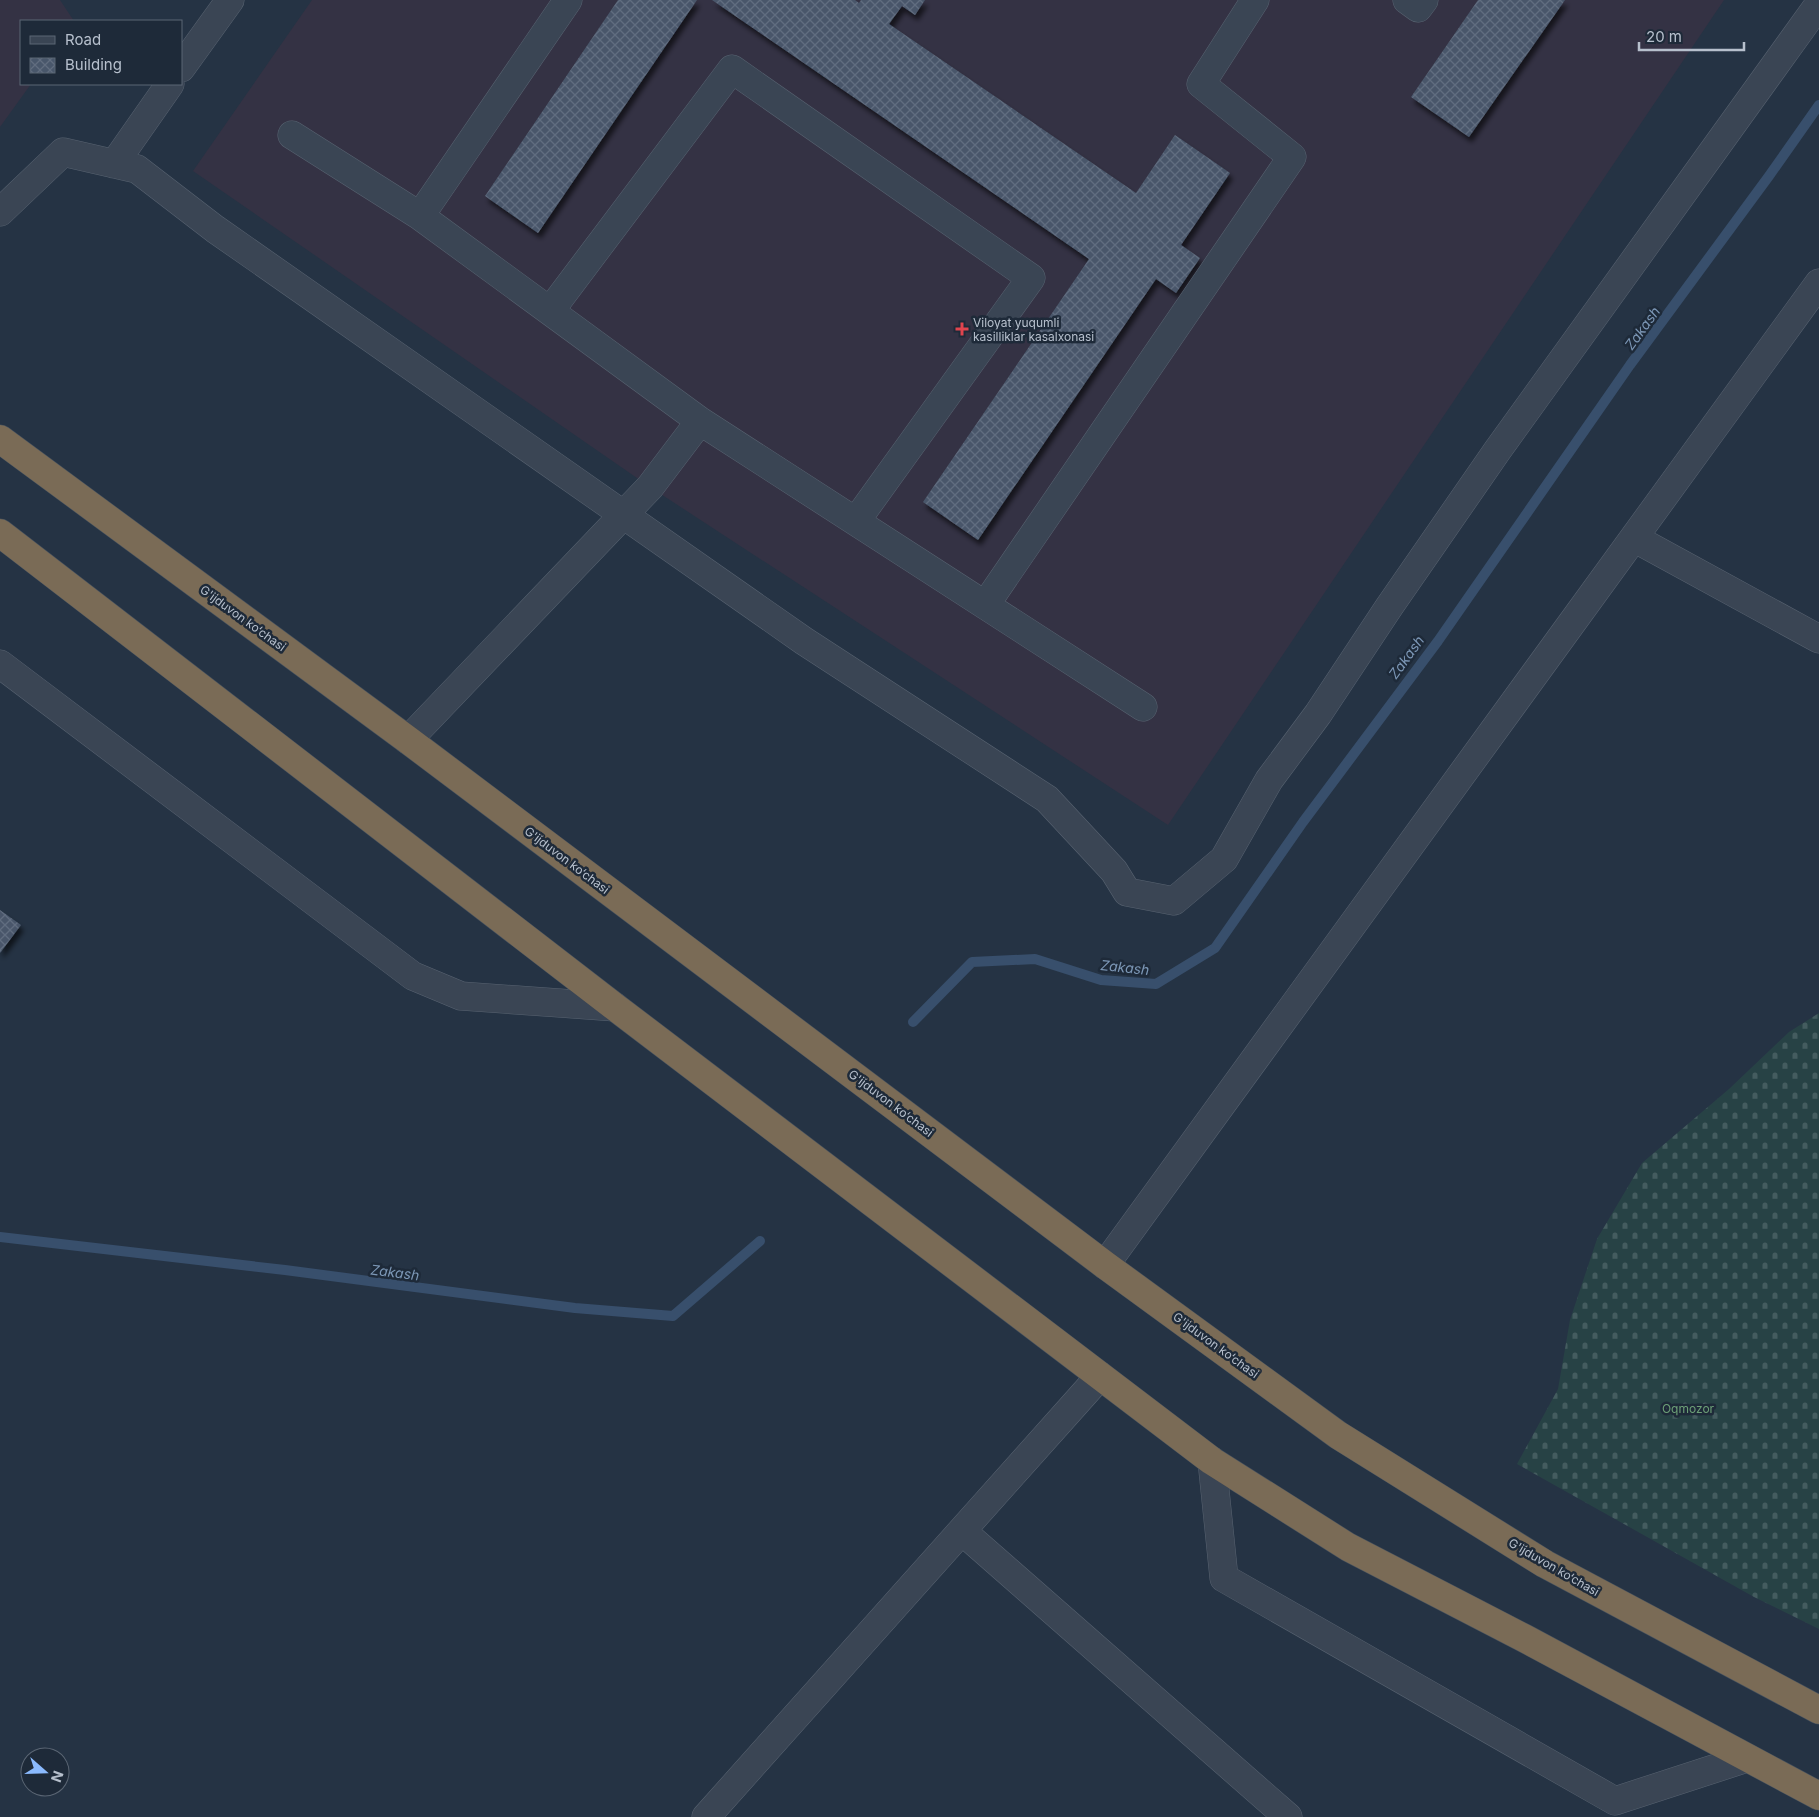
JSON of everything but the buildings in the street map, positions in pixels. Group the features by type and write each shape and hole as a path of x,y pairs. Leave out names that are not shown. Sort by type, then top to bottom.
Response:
{"highway":[{"name":"G'ijduvon ko‘chasi","path":"0,439 408,740 1105,1265 1338,1435 1528,1554 1819,1710"},
{"path":"0,533 615,1007 1212,1461 1348,1547 1524,1638 1819,1796"}],"street":[{"path":"182,67 230,0"},
{"path":"420,216 568,0"},
{"path":"986,604 1292,157 1201,84 1256,0"},
{"path":"1407,0 1418,8 1424,0"},
{"path":"0,212 64,152 137,169 223,234 804,640 1048,799 1114,871 1126,892 1174,901 1224,859 1269,780 1318,714 1491,459 1819,4"},
{"path":"550,311 732,69 1031,278 856,521"},
{"path":"114,164 169,85"},
{"path":"292,135 420,216 700,421 1143,707"},
{"path":"1105,1265 1819,283"},
{"path":"408,740 650,487 700,421"},
{"path":"1634,538 1819,639"},
{"path":"0,664 413,976 461,996 615,1007"},
{"path":"717,1813 962,1531 1100,1376"},
{"path":"1212,1461 1224,1578 1615,1801 1747,1758"},
{"path":"962,1531 1288,1817"}],"shaded area":[{"path":"0,0 60,0 73,20 20,20 20,85 30,85 0,127"},
{"name":"Viloyat yuqumli kasilliklar kasalxonasi","path":"312,0 1724,0 1168,825 650,487 193,171"}],"green space":[{"name":"Oqmozor","path":"1819,1013 1819,1629 1754,1597 1517,1464 1558,1389 1570,1320 1597,1239 1642,1163 1729,1089 1789,1032"}],"waterway":[{"name":"Zakash","path":"913,1022 972,962 1035,959 1101,980 1156,984 1215,948 1303,822 1438,641 1630,365 1819,105"},
{"name":"Zakash","path":"0,1237 285,1270 575,1308 673,1316 760,1241"}],"place":[{"name":"Viloyat yuqumli kasilliklar kasalxonasi","path":"962,329"}]}
